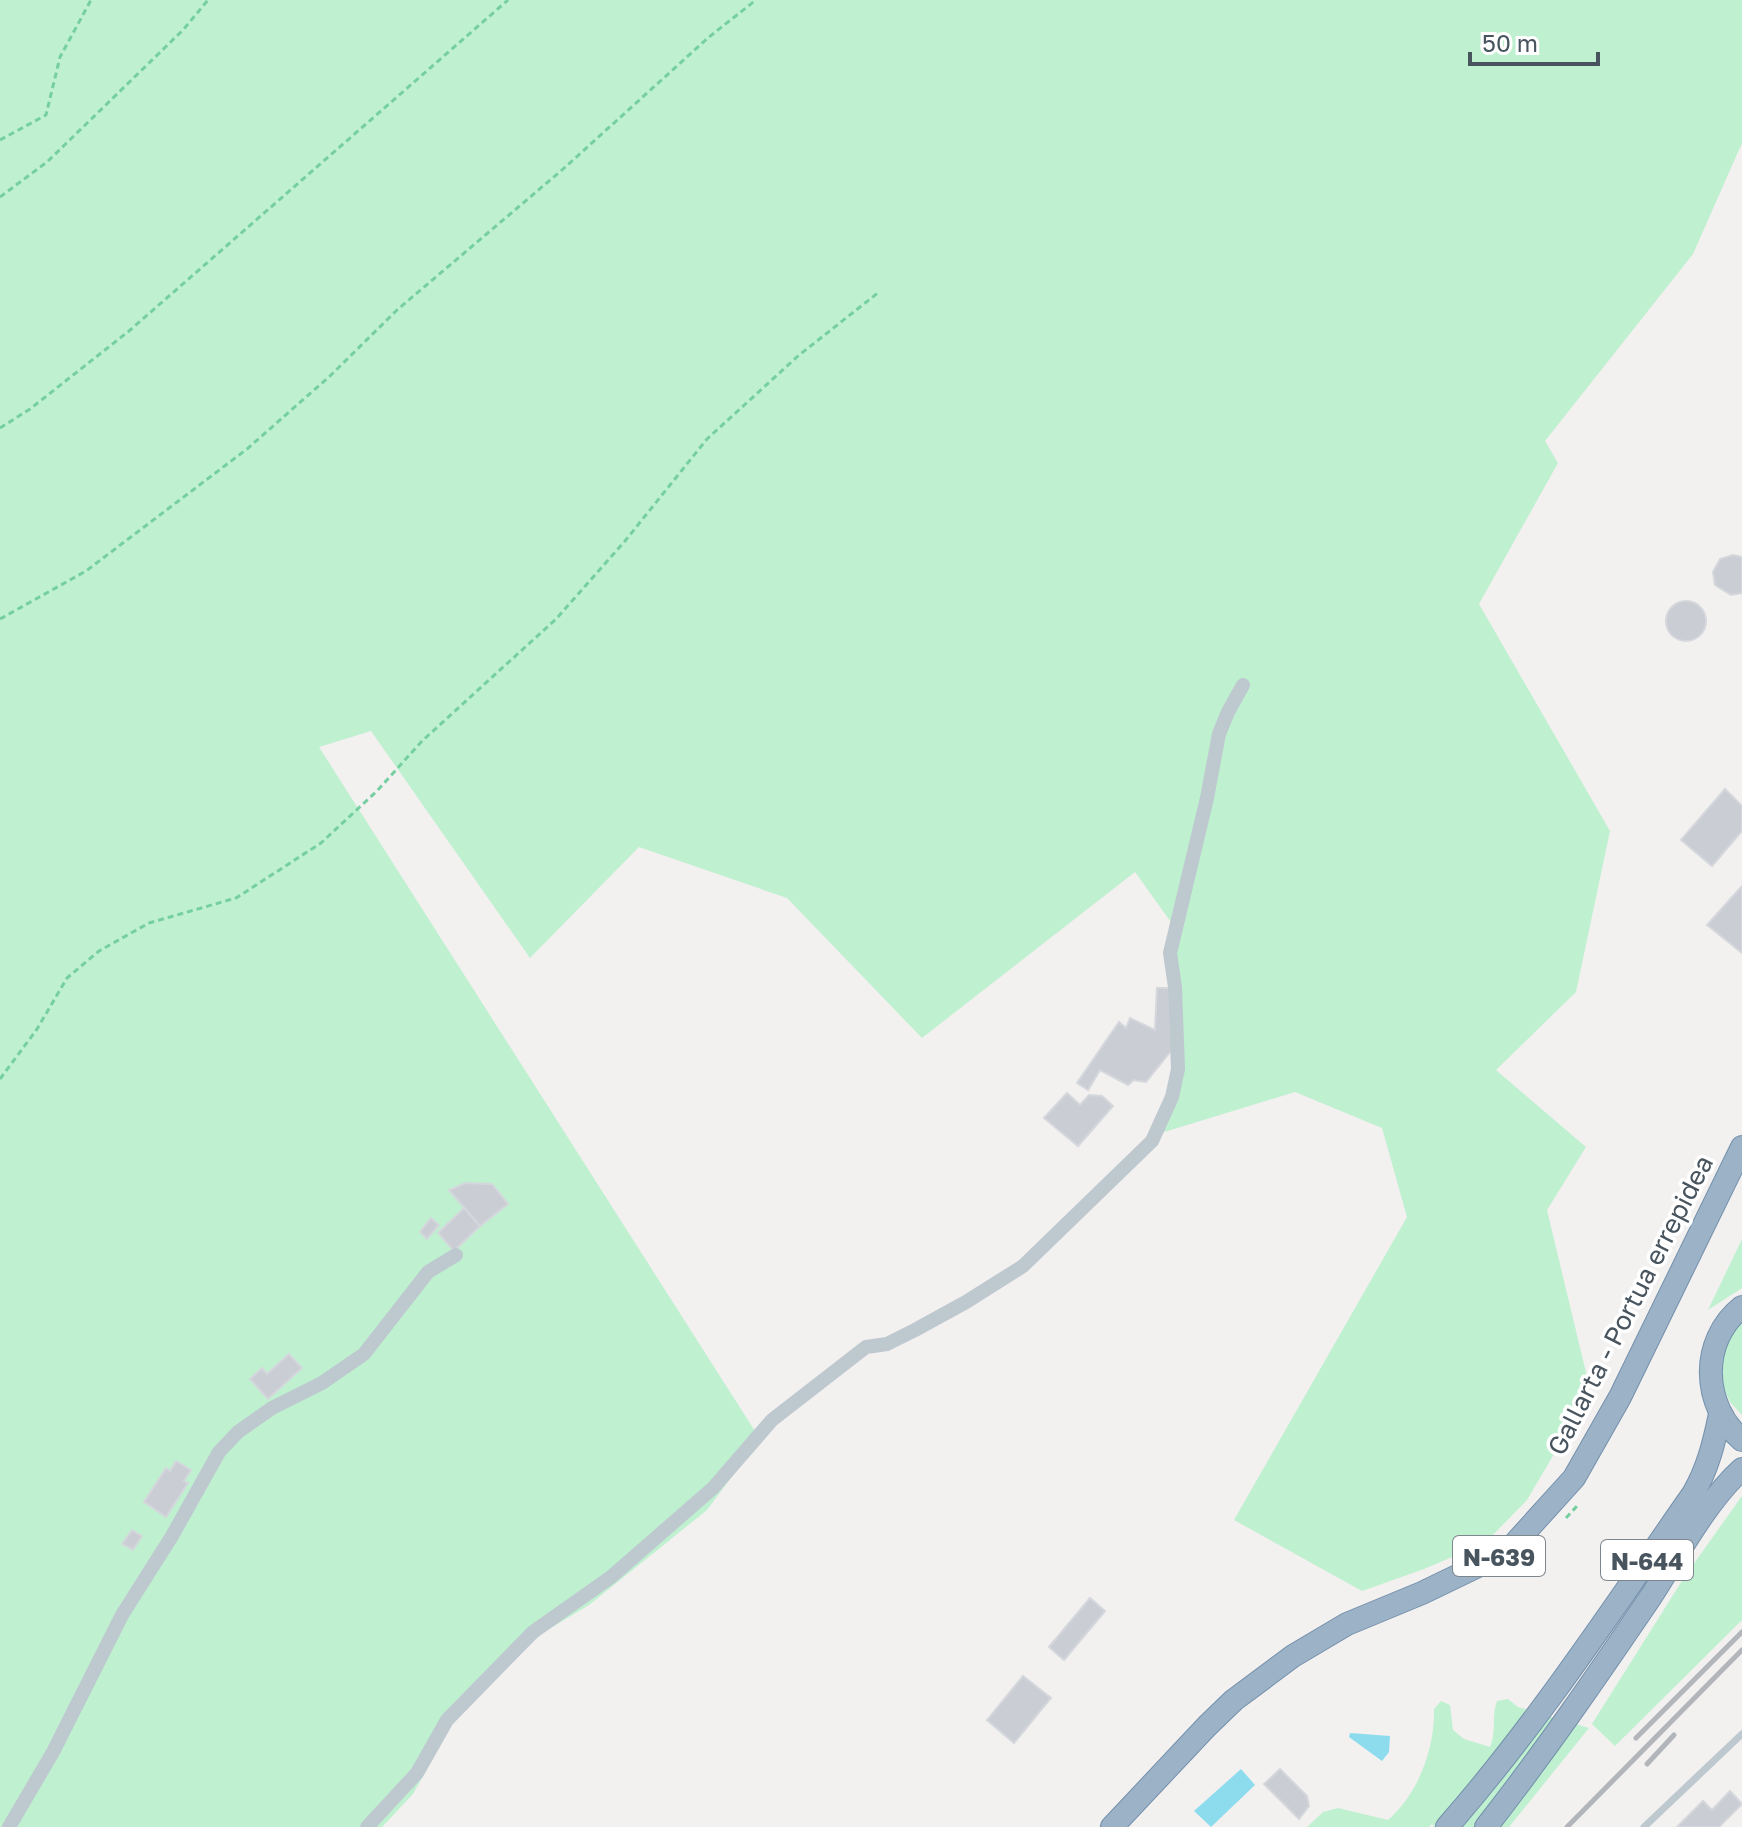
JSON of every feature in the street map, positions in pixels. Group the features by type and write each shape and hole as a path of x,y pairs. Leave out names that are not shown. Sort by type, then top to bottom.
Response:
{"highway":[{"name":"Gallarta - Portua errepidea","path":"1112,1827 1216,1717 1293,1656 1347,1624 1422,1593 1507,1552 1574,1478 1620,1397 1742,1147"},
{"path":"1742,1307 1724,1326 1711,1360 1713,1397 1720,1414 1742,1440"},
{"name":"N-644","path":"1447,1827 1552,1695 1693,1494 1712,1454 1720,1414"},
{"name":"N-644","path":"1486,1827 1571,1716 1708,1511 1742,1469"}],"street":[{"path":"367,1827 417,1773 447,1720 533,1632 611,1577 702,1498 772,1420 866,1347 887,1344 915,1330 1023,1266 1152,1141 1172,1097 1178,1069 1175,987 1170,953 1219,734 1243,685"},
{"path":"9,1827 53,1752 122,1615 172,1536 219,1452 238,1432 260,1416 322,1383 364,1354 428,1272 456,1255"}],"lane":[{"path":"1644,1827 1742,1734"}],"path":[{"path":"0,140 46,115 60,57 91,0"},
{"path":"0,197 47,162 183,30 208,0"},
{"path":"0,428 30,409 129,331 508,0"},
{"path":"0,619 86,571 247,449 330,376 397,310 562,170 709,37 756,0"},
{"path":"0,1079 37,1029 67,978 99,951 149,923 236,898 321,843 377,791 422,741 556,619 625,541 707,439 798,356 879,292"},
{"path":"1563,1521 1581,1500"}],"green space":[{"path":"0,0 1742,0 1742,143 1693,254 1545,441 1558,463 1479,604 1610,831 1576,992 1496,1070 1586,1147 1547,1210 1588,1381 1571,1425 1527,1500 1485,1543 1362,1591 1234,1520 1407,1217 1382,1128 1295,1092 1161,1133 1175,1074 1173,925 1135,872 922,1038 787,898 639,847 530,958 371,731 319,747 760,1439 707,1510 589,1605 541,1634 508,1664 452,1724 413,1794 382,1827 0,1827"},
{"path":"1742,1239 1742,1288 1708,1310"},
{"path":"1742,1317 1742,1415 1730,1402 1721,1383 1723,1342"},
{"path":"1742,1496 1742,1620 1615,1746 1592,1724 1685,1576"},
{"path":"1508,1699 1518,1707 1589,1728 1509,1827 1434,1827 1432,1824 1429,1827 1307,1827 1323,1812 1338,1808 1388,1820 1408,1797 1423,1770 1434,1724 1434,1709 1441,1701 1450,1705 1453,1730 1464,1739 1490,1747 1497,1701"}],"water":[{"path":"1350,1733 1390,1736 1389,1752 1382,1761 1349,1737"},
{"path":"1241,1769 1255,1785 1211,1827 1194,1811"}],"building":[{"path":"1733,555 1742,557 1742,593 1731,595 1715,585 1713,572 1720,559"},
{"path":"1686,601 1700,607 1706,621 1700,635 1686,641 1672,635 1666,621 1672,607"},
{"path":"1725,789 1742,806 1742,831 1712,866 1681,840"},
{"path":"1742,886 1742,953 1707,925"},
{"path":"1157,988 1169,988 1171,1051 1146,1082 1134,1080 1128,1085 1100,1070 1088,1090 1077,1083 1119,1022 1126,1028 1130,1018 1155,1030"},
{"path":"1067,1093 1080,1105 1089,1095 1102,1096 1113,1106 1078,1146 1044,1118"},
{"path":"465,1183 492,1184 508,1204 480,1226 449,1190"},
{"path":"464,1208 480,1226 454,1251 438,1233"},
{"path":"431,1218 439,1225 427,1239 420,1232"},
{"path":"289,1354 302,1368 268,1399 250,1379 262,1368 267,1374"},
{"path":"176,1461 191,1470 184,1481 188,1483 166,1517 144,1502 166,1468 170,1471"},
{"path":"132,1530 142,1536 133,1550 122,1544"},
{"path":"1090,1598 1105,1611 1064,1660 1049,1647"},
{"path":"1023,1676 1051,1698 1014,1743 987,1720"},
{"path":"1280,1769 1307,1796 1309,1806 1299,1819 1264,1784"},
{"path":"1730,1791 1742,1804 1719,1827 1677,1827 1703,1801 1712,1810"}],"railway":[{"path":"1636,1738 1742,1632"},
{"path":"1567,1827 1742,1650"},
{"path":"1647,1764 1674,1735"}]}
